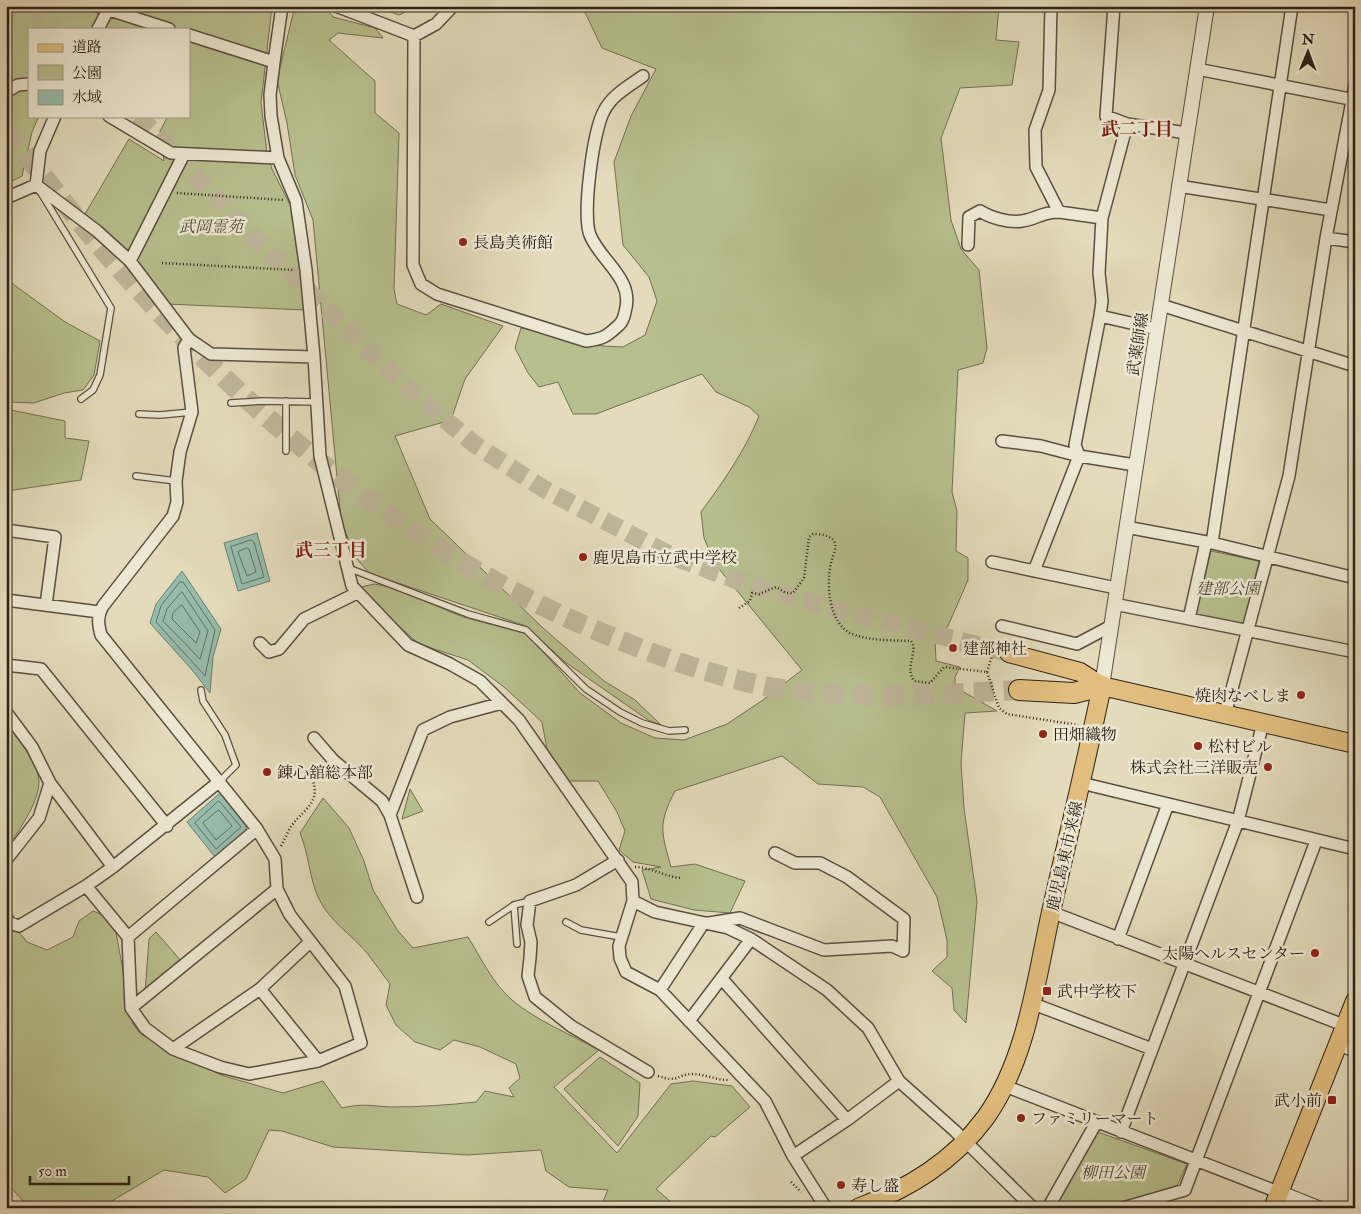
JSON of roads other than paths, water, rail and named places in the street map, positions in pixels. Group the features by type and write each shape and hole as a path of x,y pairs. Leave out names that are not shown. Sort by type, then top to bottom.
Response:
{"highway":[{"path":"1019,690 1074,693 1102,686"}],"main road":[{"path":"1009,653 1080,672 1102,686 1355,744"},
{"name":"鹿児島東市来線","path":"858,1208 894,1194 937,1168 966,1141 986,1117 1005,1086 1032,1003 1102,686"},
{"path":"1276,1200 1355,1001"}],"street":[{"path":"282,6 270,95 278,158 296,201 306,270 320,456 352,586 408,645 450,664 480,681 518,720 632,882 633,901 621,937 620,958 626,972 660,990 765,1102 793,1156 826,1208"},
{"path":"336,6 414,36 436,24 453,6"},
{"path":"1051,6 1048,90 1035,130 1036,167 1059,212"},
{"path":"1114,6 1106,116 1127,124 1187,133"},
{"name":"武薬師線","path":"1102,686 1207,6"},
{"path":"1189,619 1209,543 1244,332 1292,6"},
{"path":"98,28 105,7 166,28"},
{"path":"190,35 274,62"},
{"path":"414,36 412,265 421,284 437,294 586,341 604,339 623,322 628,303 626,288 590,236 586,214 595,135 604,111 616,95 643,76"},
{"path":"1197,69 1353,100"},
{"path":"6,92 18,85 28,84"},
{"path":"1225,715 1290,476 1326,238 1355,85"},
{"path":"36,185 40,150 54,118"},
{"path":"112,118 171,153 278,158"},
{"path":"1034,571 1079,456 1075,445 1102,301 1099,273 1102,218 1127,124"},
{"path":"130,260 184,154"},
{"path":"36,185 130,260 189,339 210,354 314,357"},
{"path":"6,198 36,185"},
{"path":"1178,186 1331,210"},
{"path":"968,245 969,217 980,211 990,218 1022,221 1045,212 1102,218"},
{"path":"1326,238 1355,242"},
{"path":"1161,306 1355,366"},
{"path":"1100,316 1157,329"},
{"path":"86,886 128,937 131,1008 145,1028 173,1049 220,1067 249,1074 318,1061 361,1043 345,986 290,915 277,889 275,859 257,829 220,780 101,635 98,624 99,612 173,516 177,502 176,481 180,452 192,412 184,348 189,339"},
{"path":"1002,441 1041,446 1079,456 1135,465"},
{"path":"1126,526 1209,543 1355,578"},
{"path":"6,530 55,537 46,605"},
{"path":"992,562 1116,588"},
{"path":"260,643 269,652 279,649 304,619 357,593"},
{"path":"6,600 99,612"},
{"path":"1114,604 1355,652"},
{"path":"1002,626 1078,644 1111,626"},
{"path":"6,665 41,669 167,826"},
{"path":"390,815 423,730 450,717 502,703"},
{"path":"6,712 32,747 50,783 113,867"},
{"path":"1122,1132 1238,821 1263,723"},
{"path":"314,738 334,761 382,801 390,815 417,896"},
{"path":"6,917 10,923 19,926 86,886 167,826 220,780"},
{"path":"6,860 39,818 50,783"},
{"path":"1081,783 1355,849"},
{"path":"1118,939 1168,804"},
{"path":"128,937 257,829"},
{"path":"1123,1208 1185,1190 1316,841"},
{"path":"660,990 703,924 740,918 824,950 892,946 903,951 904,919 846,877 820,863 795,863 775,853"},
{"path":"621,864 576,885 530,901 527,925 531,942 528,976 535,997 571,1026 648,1072"},
{"path":"131,1008 277,889"},
{"path":"633,901 655,912 728,928 751,939 827,990 868,1028 899,1081 966,1141 1033,1208"},
{"path":"1051,912 1346,1026"},
{"path":"689,1021 751,939"},
{"path":"173,1049 260,989 310,942"},
{"path":"722,978 847,1120"},
{"path":"260,989 318,1061"},
{"path":"1032,1003 1152,1049"},
{"path":"1338,1045 1355,1051"},
{"path":"793,1156 847,1120 899,1081"},
{"path":"1005,1086 1197,1162 1276,1200 1318,1208"},
{"path":"1048,1208 1096,1123"}],"lane":[{"path":"36,185 111,308 100,375 94,390 82,398"},
{"path":"286,401 286,451"},
{"path":"231,403 317,402"},
{"path":"139,414 160,415 192,412"},
{"path":"136,476 176,481"},
{"path":"348,568 468,614 526,630 586,689 620,712 642,723 668,730 685,730"},
{"path":"201,690 203,701 225,735 236,765 220,780"},
{"path":"489,922 514,905 530,901"},
{"path":"514,905 517,944"},
{"path":"566,922 581,930 621,937"}],"water":[{"path":"257,533 270,581 238,591 224,543"},
{"path":"182,571 221,629 213,657 210,693 150,623 156,604"},
{"path":"220,793 246,824 246,830 215,857 187,822"}],"tunnel":[{"path":"32,6 53,28"},
{"path":"140,118 252,235 399,381 474,444 544,489 674,557 741,582 849,613 1009,653"},
{"path":"6,130 110,258 216,370 332,472 393,518 458,560 525,597 595,630 661,656 729,678 775,688 836,694 928,695 1019,690"}],"place":[{"name":"長島美術館","path":"463,242"},
{"name":"鹿児島市立武中学校","path":"583,557"},
{"name":"建部神社","path":"953,648"},
{"name":"焼肉なべしま","path":"1301,695"},
{"name":"田畑織物","path":"1043,734"},
{"name":"松村ビル","path":"1198,746"},
{"name":"株式会社三洋販売","path":"1268,767"},
{"name":"錬心舘総本部","path":"267,772"},
{"name":"太陽ヘルスセンター","path":"1315,953"},
{"name":"武中学校下","path":"1047,991"},
{"name":"武小前","path":"1332,1100"},
{"name":"ファミリーマート","path":"1021,1118"},
{"name":"寿し盛","path":"841,1185"}],"district":[{"name":"武二丁目","path":"1137,129"},
{"name":"武三丁目","path":"331,550"}],"park label":[{"name":"武岡霊苑","path":"211,226"},
{"name":"建部公園","path":"1228,588"},
{"name":"柳田公園","path":"1113,1172"}]}
